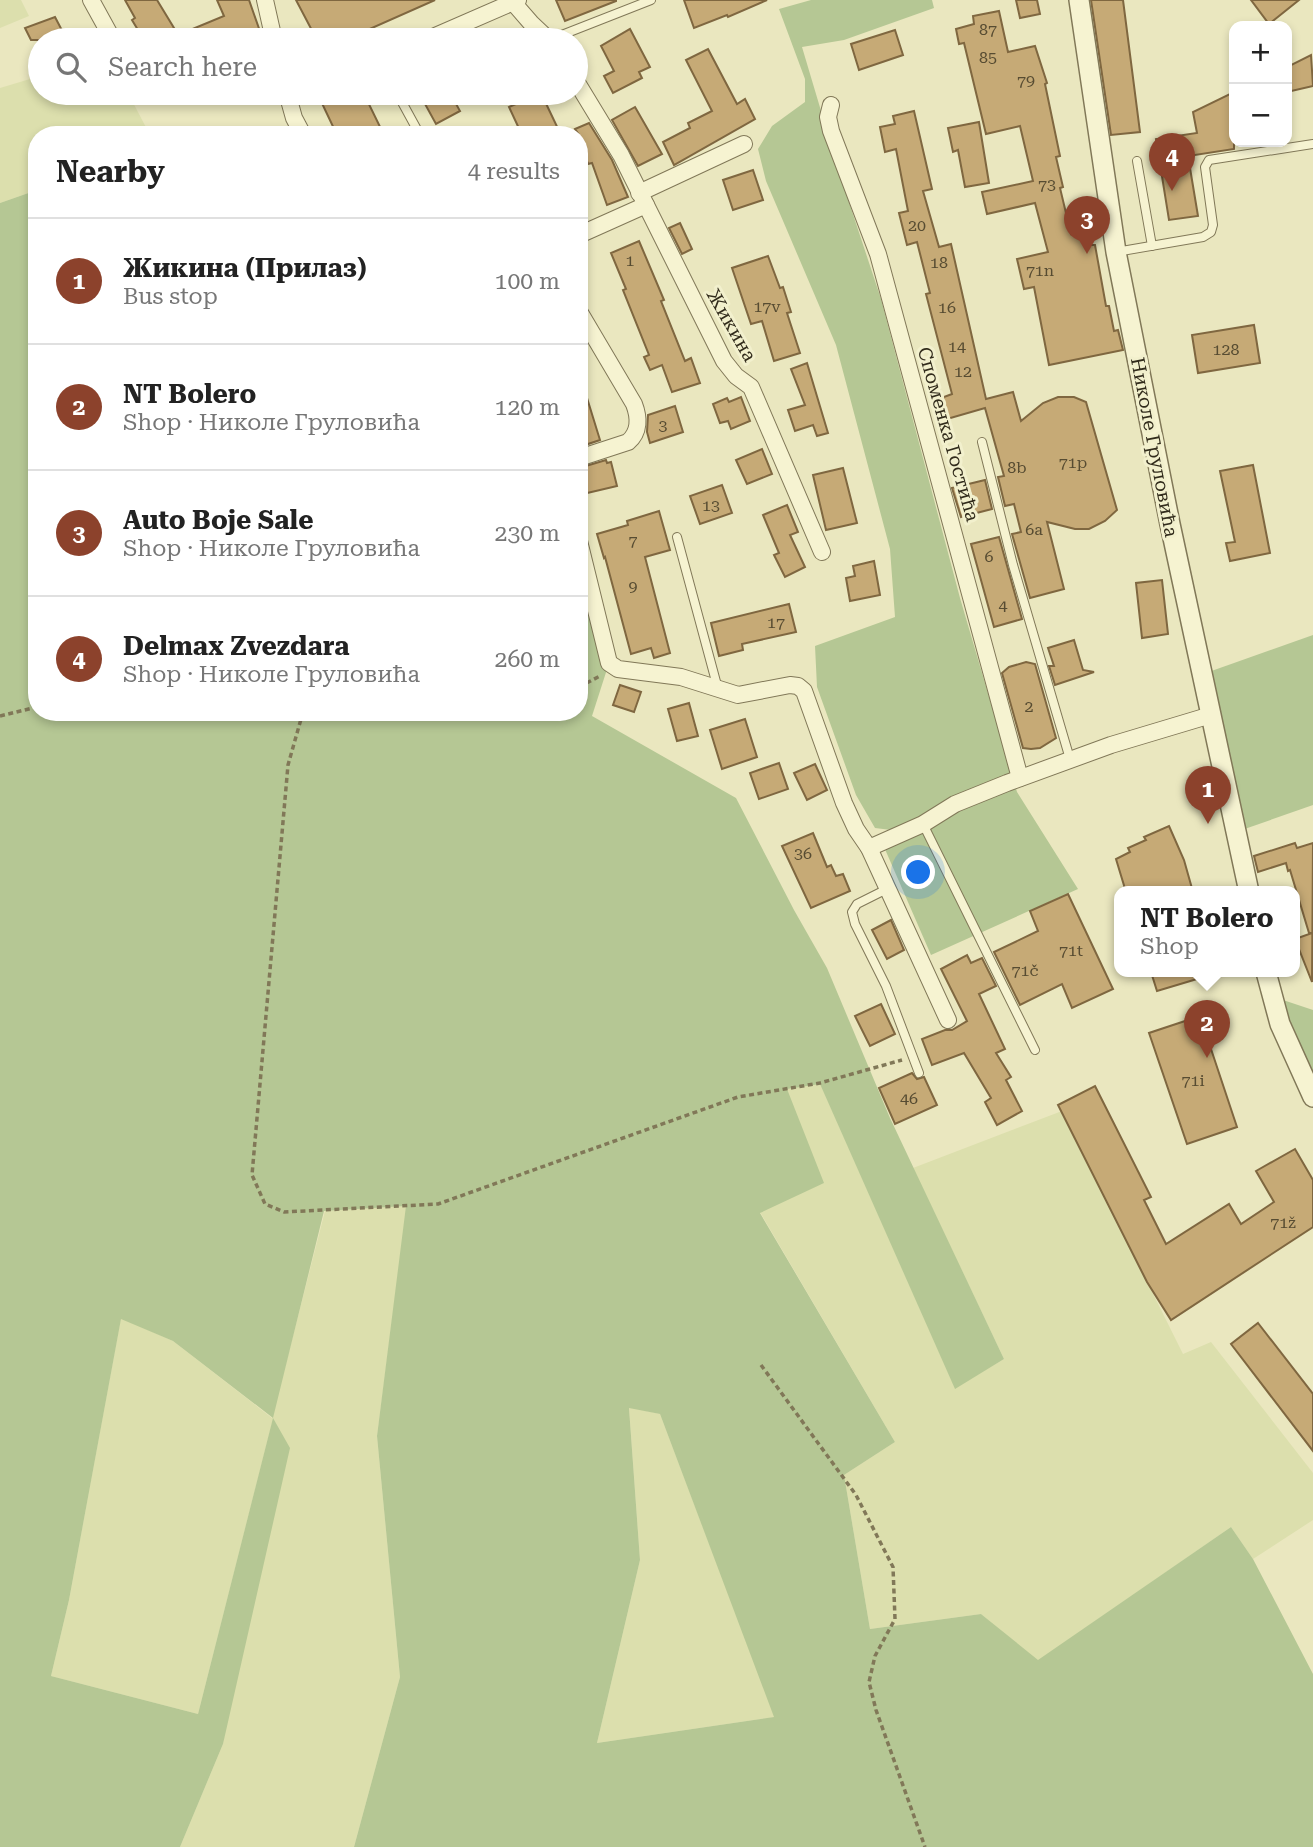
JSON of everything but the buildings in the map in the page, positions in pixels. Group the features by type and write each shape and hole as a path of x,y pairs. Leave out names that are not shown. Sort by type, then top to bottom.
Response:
{"street":[{"path":"91,0 106,28"},
{"path":"265,0 271,28"},
{"name":"Николе Груловића","path":"1079,0 1116,252 1248,886"},
{"path":"453,28 514,1 538,28"},
{"name":"Жикина","path":"588,99 724,361 736,376 751,387 822,552"},
{"path":"290,105 298,126"},
{"name":"Споменка Гостића","path":"831,105 828,117 831,131 878,254 1020,778"},
{"path":"588,230 744,144"},
{"path":"588,326 631,398 638,418 634,438 588,455"},
{"path":"588,578 609,663 618,669 681,677 718,690 743,695 795,685 804,691 844,803 856,829 869,848 948,1020"},
{"path":"869,848 923,824 956,804 1020,778 1070,759 1211,715"},
{"path":"1267,977 1280,1024 1313,1097"}],"lane":[{"path":"580,28 651,0"},
{"path":"403,105 414,126"},
{"path":"1116,252 1203,237 1212,232 1205,167 1209,160 1313,144"},
{"path":"1137,160 1152,246"},
{"name":"Споменка Гостића","path":"982,442 1013,565 1070,759"},
{"path":"677,537 718,690"},
{"path":"923,824 1035,1051"},
{"path":"887,889 857,904 852,912 855,924 886,986 919,1073"}],"path":[{"path":"588,683 598,679 609,663"},
{"path":"0,716 28,709"},
{"path":"300,721 288,765 253,1161 252,1175 265,1204 284,1212 438,1204 738,1097 820,1083 912,1057"},
{"path":"761,1365 856,1495 893,1567 895,1619 875,1656 869,1682 876,1710 925,1847"}],"green space":[{"path":"0,0 21,0 29,16 0,28"},
{"path":"811,0 932,0 934,8 844,40 802,47 881,299 960,598 1017,792 1078,889 931,955 881,840 891,830 875,828 856,795 817,687 815,646 895,617 890,549 836,345 766,181 758,149 772,126 805,102 805,79 779,9"},
{"path":"28,80 28,105 134,105 145,126 28,126 28,193 0,203 0,88"},
{"path":"28,193 28,721 588,721 588,576 609,663 592,716 736,798 827,968 890,1118 1004,1359 955,1389 820,1084 787,1089 824,1183 760,1213 895,1442 844,1475 870,1629 981,1614 1038,1660 1231,1527 1253,1559 1313,1674 1313,1847 354,1847 400,1677 377,1436 406,1206 324,1211 273,1418 290,1448 223,1744 180,1847 0,1847 0,203","holes":["121,1319 173,1341 273,1418 198,1714 51,1676 69,1600","629,1408 660,1414 774,1717 597,1743 640,1560"]},
{"path":"1313,635 1313,805 1236,832 1203,674"},
{"path":"1271,996 1313,1010 1313,1097"},
{"path":"820,1083 955,1388 1004,1359 913,1168 1062,1111 1183,1354 1211,1342 1313,1473 1313,1520 1253,1559 1231,1527 1038,1661 981,1614 870,1629 844,1475 895,1442 760,1212 823,1183 786,1089"},
{"path":"407,1206 377,1436 400,1677 354,1847 180,1847 223,1744 273,1419 198,1714 51,1676 69,1600 121,1318 173,1341 272,1418 325,1211"},
{"path":"629,1407 660,1414 775,1717 597,1743 640,1560"}],"place":[{"name":"Delmax Zvezdara","path":"1172,191"},
{"name":"Auto Boje Sale","path":"1087,254"},
{"name":"Жикина (Прилаз)","path":"1208,824"},
{"name":"NT Bolero","path":"1207,1058"}]}
